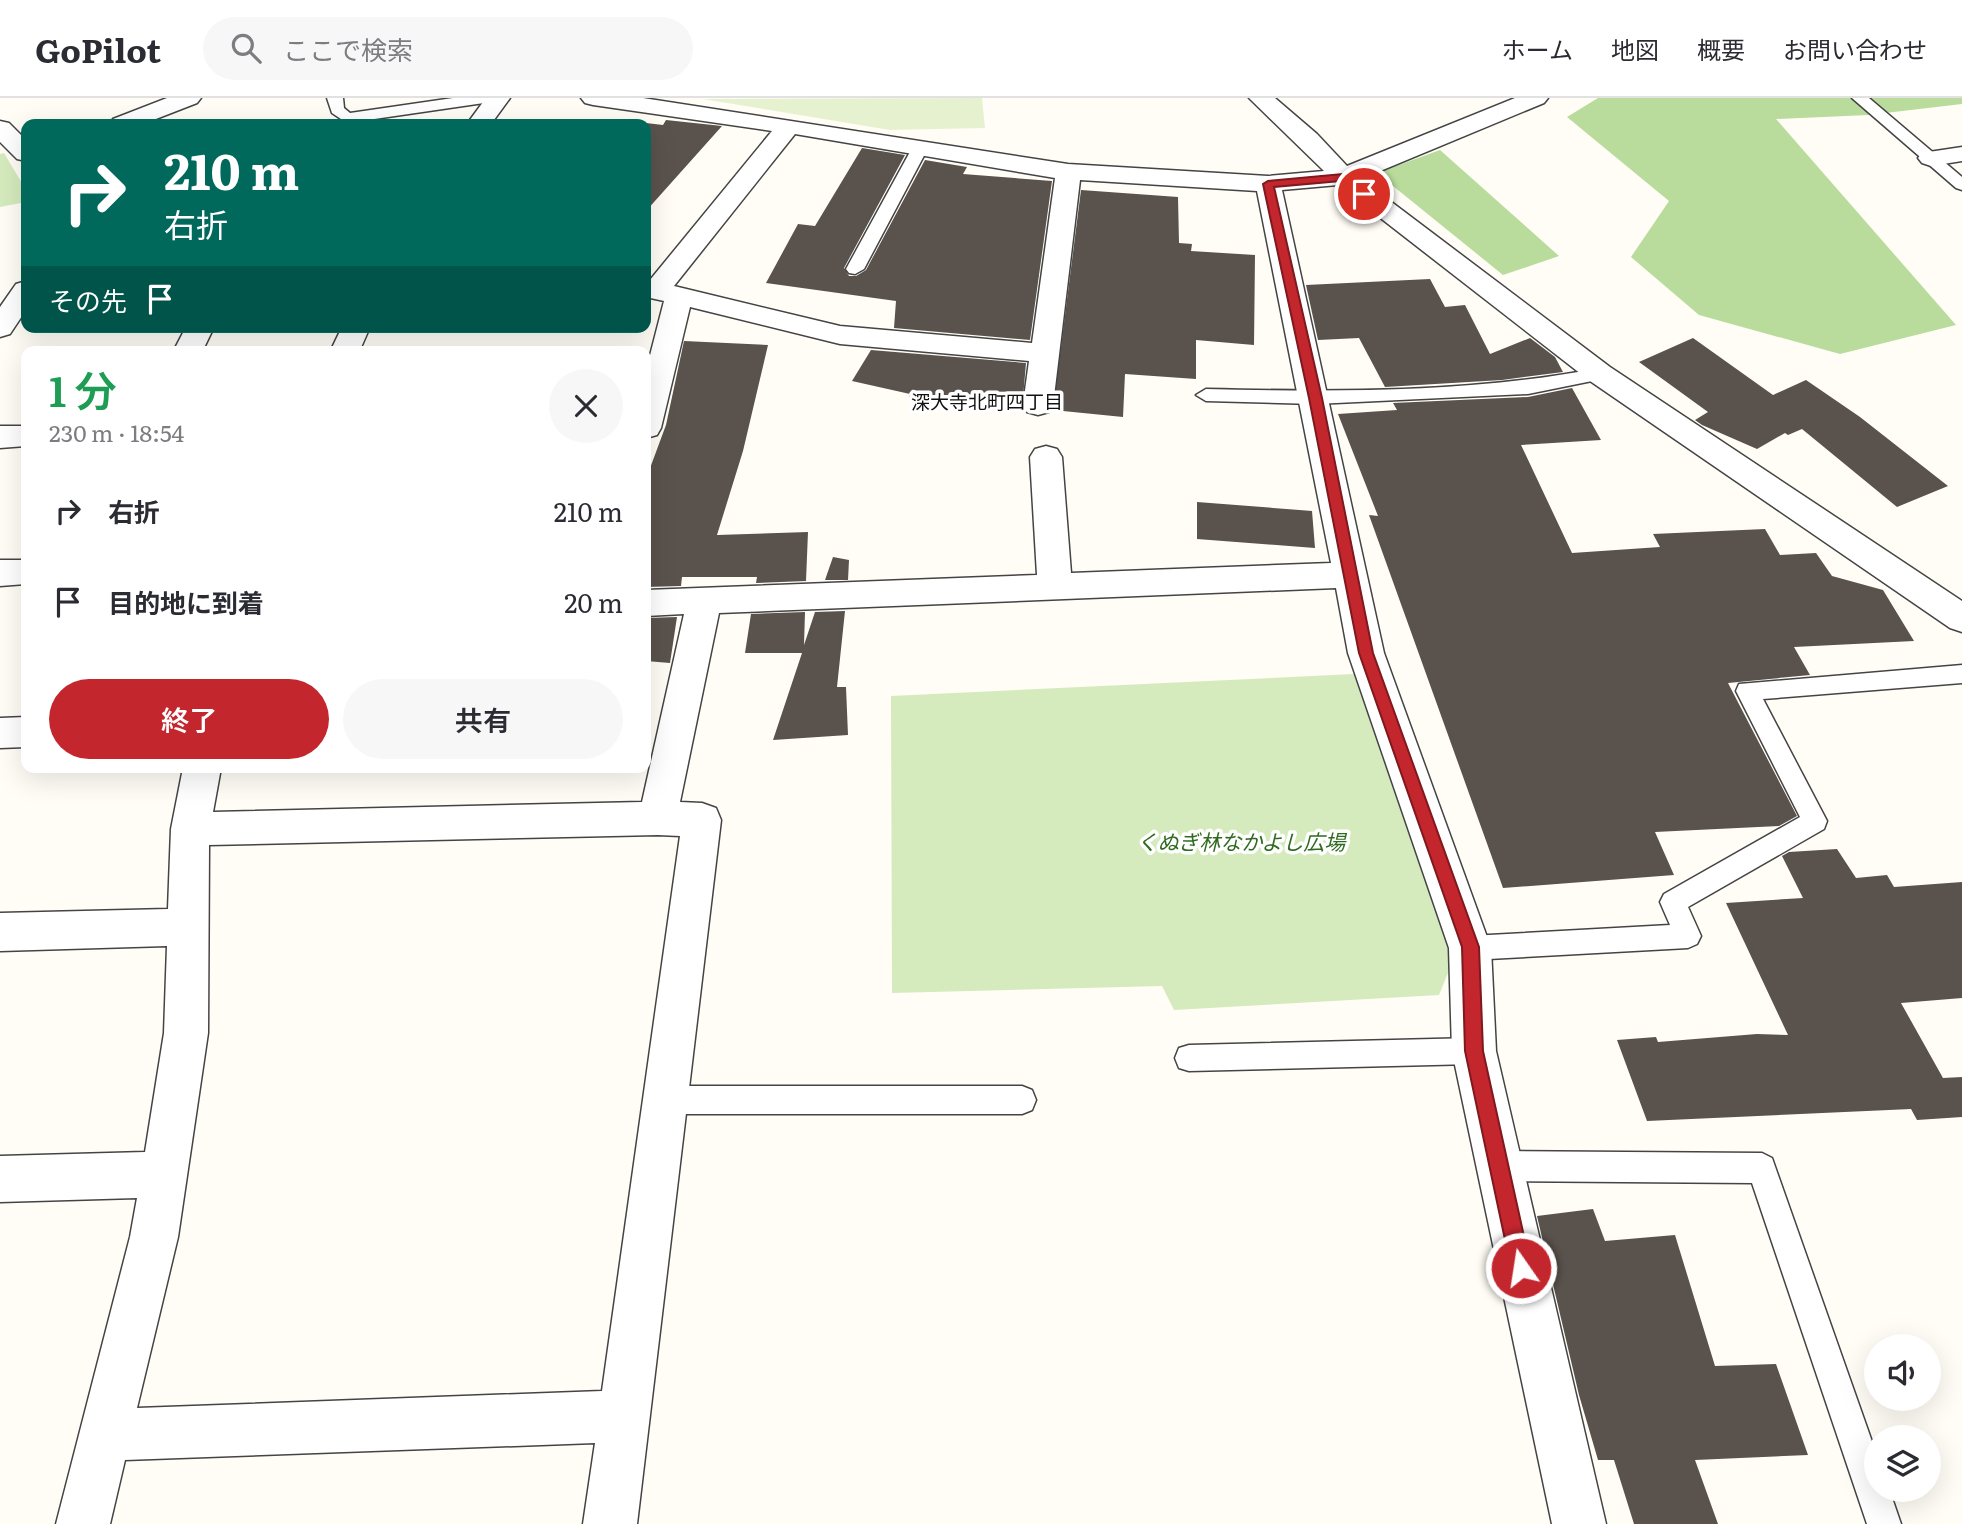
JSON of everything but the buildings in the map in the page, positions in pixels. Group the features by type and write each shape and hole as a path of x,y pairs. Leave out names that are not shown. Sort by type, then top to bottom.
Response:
{"street":[{"path":"135,119 189,98"},
{"path":"483,119 498,98"},
{"path":"593,98 789,126 919,150 1068,172 1268,184 1343,177 1536,98"},
{"path":"1261,98 1308,139 1343,177 1601,374 1962,619"},
{"path":"651,379 660,292 789,126"},
{"path":"0,128 21,149"},
{"path":"1931,158 1962,154"},
{"path":"1038,405 1068,172"},
{"path":"1268,184 1315,398 1366,653 1470,947 1474,1051 1497,1166 1579,1524"},
{"path":"660,292 840,335 1044,353"},
{"path":"0,328 21,297"},
{"path":"0,437 21,436"},
{"path":"1045,457 1055,587"},
{"path":"0,573 21,572"},
{"path":"651,603 1349,575"},
{"path":"658,818 704,600"},
{"path":"0,733 21,732"},
{"path":"83,1524 154,1237 164,1174 186,1033 190,829 201,773"},
{"path":"190,829 658,818 702,820 668,1100 610,1524"},
{"path":"0,932 187,927"},
{"path":"0,1179 164,1174"},
{"path":"104,1435 623,1416"}],"lane":[{"path":"335,98 337,110 347,118 484,98"},
{"path":"1860,98 1962,184"},
{"path":"855,269 919,150"},
{"path":"1206,395 1315,398 1528,388 1601,374"},
{"path":"1470,947 1688,936 1673,902 1815,821 1747,691 1962,674"},
{"path":"1189,1058 1474,1051"},
{"path":"668,1100 1022,1100"},
{"path":"1497,1166 1762,1168 1884,1524"}],"green space":[{"path":"982,98 985,128 890,130 703,99"},
{"path":"1598,98 1962,98 1962,104 1868,115 1776,119 1956,325 1840,354 1699,315 1631,257 1669,201 1567,117"},
{"path":"1440,150 1559,256 1503,275 1377,173"},
{"path":"4,153 21,182 21,203 0,207 0,154"},
{"name":"くぬぎ林なかよし広場","path":"1354,674 1457,951 1439,995 1174,1010 1162,986 892,993 891,696"}],"district":[{"name":"深大寺北町四丁目","path":"987,402"}],"route":[{"path":"1364,194 1343,177 1268,184 1315,398 1366,653 1470,947 1474,1051 1521,1268"}]}
